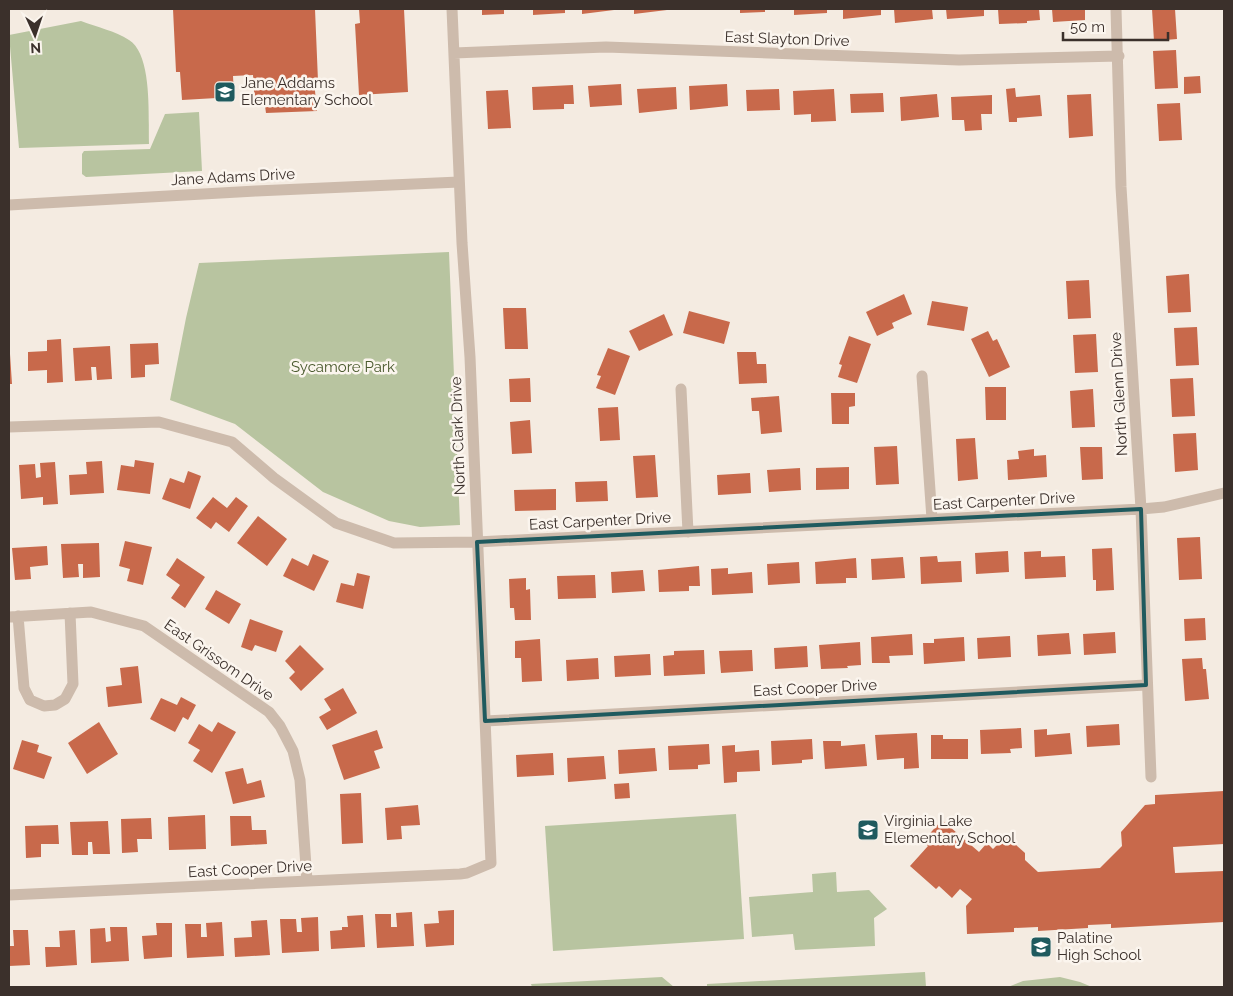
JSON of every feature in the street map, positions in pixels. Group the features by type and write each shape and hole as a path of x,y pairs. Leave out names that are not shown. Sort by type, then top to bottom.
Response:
{"street":[{"name":"North Clark Drive","path":"452,9 459,182 470,357 491,863"},
{"name":"North Glenn Drive","path":"1116,9 1119,56 1121,187 1141,509 1150,777"},
{"name":"East Slayton Drive","path":"454,53 606,47 959,60 1119,56"},
{"name":"Jane Adams Drive","path":"9,205 459,182"},
{"path":"922,376 932,519"},
{"path":"681,389 688,532"},
{"name":"East Carpenter Drive","path":"9,427 159,422 232,442 274,478 336,523 394,543 477,542 1141,509 1164,507 1224,493"},
{"name":"East Grissom Drive","path":"14,617 92,612 144,626 269,712 287,738 298,765 307,881"},
{"path":"14,617 24,688 30,700 44,706 55,705 66,699 73,684 70,614"},
{"name":"East Cooper Drive","path":"485,721 1146,685"},
{"name":"East Cooper Drive","path":"9,896 460,874 468,873 491,863"}],"highlighted area":[{"path":"1141,509 1146,685 485,721 477,542"}],"green space":[{"path":"81,21 118,34 129,40 137,48 146,73 148,88 149,144 19,148 9,35"},
{"path":"199,112 202,171 86,177 82,174 82,154 84,151 150,149 165,114"},
{"name":"Sycamore Park","path":"449,252 460,525 420,527 389,521 323,492 235,424 170,400 199,263"},
{"path":"736,814 744,939 553,951 545,826"},
{"path":"836,872 837,892 869,890 887,909 874,918 875,946 795,950 793,934 752,937 749,897 813,892 812,874"},
{"path":"925,972 926,987 707,987 707,984"},
{"path":"662,977 674,987 532,987 531,984"},
{"path":"1060,977 1092,987 1008,987 1023,981"}],"building":[{"path":"173,9 315,9 318,81 314,81 317,111 266,113 265,106 255,106 253,75 233,76 234,97 182,100 180,72 176,72"},
{"path":"359,9 404,9 408,92 359,95 355,24 360,23"},
{"path":"482,9 504,9 504,14 482,15"},
{"path":"533,9 565,9 565,13 533,15"},
{"path":"582,9 614,9 614,10 582,14"},
{"path":"634,9 667,9 667,10 634,14"},
{"path":"740,9 765,9 765,12 740,13"},
{"path":"794,9 827,9 827,13 794,15"},
{"path":"843,9 881,9 881,15 843,19"},
{"path":"894,9 932,9 933,19 895,23"},
{"path":"946,9 984,9 984,16 947,19"},
{"path":"998,9 1039,9 1040,20 1027,21 1027,23 999,24"},
{"path":"1052,9 1085,9 1085,20 1053,22"},
{"path":"1152,9 1175,9 1177,39 1154,41"},
{"path":"1176,50 1178,88 1155,89 1153,51"},
{"path":"1200,76 1201,93 1184,94 1184,77"},
{"path":"621,84 622,105 590,107 588,86"},
{"path":"727,84 728,106 690,110 689,86"},
{"path":"573,85 574,104 564,104 564,109 533,110 532,87"},
{"path":"676,87 677,109 639,113 637,89"},
{"path":"1015,88 1016,97 1040,95 1042,116 1017,118 1017,122 1009,122 1006,89"},
{"path":"779,89 780,110 747,111 746,90"},
{"path":"834,89 836,121 811,122 811,114 794,115 793,91"},
{"path":"508,90 511,128 488,129 486,91"},
{"path":"883,93 884,112 851,113 850,94"},
{"path":"937,94 939,117 901,121 900,97"},
{"path":"1091,94 1093,136 1069,138 1067,95"},
{"path":"992,95 992,114 981,114 982,130 965,131 964,120 952,120 951,97"},
{"path":"1180,103 1182,140 1159,141 1157,104"},
{"path":"1189,274 1191,312 1168,313 1166,276"},
{"path":"1089,280 1091,318 1068,319 1066,281"},
{"path":"904,294 912,314 892,323 894,328 877,336 866,312"},
{"path":"932,301 968,307 964,331 927,325"},
{"path":"503,308 526,308 528,349 505,349"},
{"path":"689,311 730,322 724,344 683,333"},
{"path":"664,314 673,335 639,351 629,331"},
{"path":"1197,327 1199,365 1176,366 1174,328"},
{"path":"988,331 993,341 997,339 1010,367 989,377 971,339"},
{"path":"1096,334 1098,372 1075,373 1073,335"},
{"path":"849,336 871,344 857,383 838,377 842,365 839,364"},
{"path":"61,339 63,382 47,383 47,370 28,371 28,352 47,351 47,340"},
{"path":"158,343 159,364 145,365 145,377 131,378 130,344"},
{"path":"110,346 112,379 97,380 96,367 91,367 92,380 75,381 73,348"},
{"path":"608,348 630,356 615,395 596,388 601,376 597,375"},
{"path":"737,352 756,352 757,364 766,364 767,383 739,384"},
{"path":"10,354 12,384 9,384"},
{"path":"530,378 531,402 510,402 509,379"},
{"path":"1193,378 1195,416 1172,417 1170,379"},
{"path":"985,387 1006,387 1006,420 986,420"},
{"path":"1093,389 1095,427 1072,428 1070,391"},
{"path":"831,393 855,393 855,406 849,407 849,424 832,424"},
{"path":"779,396 782,432 761,434 759,411 752,411 751,398"},
{"path":"618,407 620,440 600,441 598,408"},
{"path":"530,420 532,453 512,454 510,422"},
{"path":"1196,433 1198,470 1175,472 1173,434"},
{"path":"975,438 978,479 958,481 956,439"},
{"path":"897,446 899,484 876,485 874,447"},
{"path":"1080,447 1102,447 1103,479 1082,480"},
{"path":"1034,449 1034,456 1046,455 1047,477 1008,480 1007,460 1019,459 1018,451"},
{"path":"655,455 658,497 636,498 633,456"},
{"path":"135,460 154,463 150,494 117,490 121,465 134,467"},
{"path":"102,461 104,493 70,495 69,475 87,474 86,462"},
{"path":"55,462 58,504 43,505 43,497 21,499 19,465 35,464 36,478 41,477 40,463"},
{"path":"849,467 849,489 816,490 816,468"},
{"path":"800,468 801,490 769,492 767,470"},
{"path":"188,471 201,476 190,509 162,499 170,478 184,483"},
{"path":"750,473 751,493 718,495 717,475"},
{"path":"607,481 608,501 576,502 575,482"},
{"path":"556,489 556,510 515,511 514,490"},
{"path":"213,497 227,508 236,497 248,506 229,532 216,522 211,529 196,518"},
{"path":"258,516 287,539 267,566 237,543"},
{"path":"1200,537 1202,579 1179,580 1177,538"},
{"path":"125,541 152,547 143,585 127,581 130,569 119,566"},
{"path":"99,543 100,577 83,578 83,564 78,564 79,577 63,578 61,544"},
{"path":"47,546 48,565 30,567 31,579 15,580 12,548"},
{"path":"1112,548 1114,590 1096,591 1096,580 1093,580 1092,549"},
{"path":"1008,551 1009,572 976,574 975,553"},
{"path":"1041,551 1041,557 1065,556 1066,577 1025,579 1024,552"},
{"path":"313,554 329,561 314,591 283,576 292,558 308,566"},
{"path":"937,556 938,562 961,561 962,582 921,584 920,557"},
{"path":"903,557 905,578 872,580 871,559"},
{"path":"177,558 205,577 185,608 171,598 180,585 166,575"},
{"path":"856,558 857,578 846,578 846,583 816,584 815,562"},
{"path":"799,562 800,583 768,585 767,564"},
{"path":"699,566 700,586 689,586 689,591 659,592 658,570"},
{"path":"728,568 728,574 752,572 753,593 712,595 711,569"},
{"path":"643,570 645,591 612,593 611,572"},
{"path":"357,573 370,576 363,609 336,602 341,583 354,586"},
{"path":"595,575 596,598 558,599 557,576"},
{"path":"526,578 526,590 530,589 531,620 515,620 514,608 510,608 509,579"},
{"path":"216,590 241,604 229,624 205,609"},
{"path":"1205,618 1206,640 1185,641 1184,619"},
{"path":"250,619 283,631 276,652 255,645 252,651 241,647"},
{"path":"1115,632 1116,653 1084,655 1083,634"},
{"path":"1069,633 1071,654 1038,656 1037,635"},
{"path":"912,634 913,655 889,656 890,663 872,663 871,637"},
{"path":"1010,636 1011,657 978,659 977,638"},
{"path":"964,637 965,661 924,664 923,643 934,643 934,639"},
{"path":"540,639 542,681 522,682 521,658 515,658 515,641"},
{"path":"860,642 861,665 847,666 848,668 821,669 819,645"},
{"path":"300,645 324,669 301,691 289,678 295,672 285,661"},
{"path":"807,646 808,667 775,669 774,648"},
{"path":"704,650 705,674 664,676 663,656 674,655 674,651"},
{"path":"752,650 753,671 721,673 719,651"},
{"path":"650,654 651,675 615,677 614,656"},
{"path":"598,658 599,679 567,681 566,660"},
{"path":"1202,658 1203,669 1206,669 1209,699 1185,701 1182,659"},
{"path":"138,666 142,703 108,707 106,687 122,685 120,668"},
{"path":"343,688 357,713 327,730 319,717 331,710 324,699"},
{"path":"181,697 196,705 188,720 183,717 175,732 150,719 161,698 177,705"},
{"path":"99,722 118,754 87,774 68,743"},
{"path":"218,722 236,732 212,773 193,761 200,750 188,743 199,724 212,732"},
{"path":"1119,724 1120,745 1087,747 1086,726"},
{"path":"1021,728 1022,748 1010,749 1011,753 981,754 980,730"},
{"path":"1047,729 1047,735 1070,733 1072,754 1035,757 1034,730"},
{"path":"377,730 383,748 374,751 380,768 344,780 332,745"},
{"path":"917,733 919,768 904,769 904,758 877,760 875,735"},
{"path":"931,735 943,735 943,739 968,739 968,759 931,759"},
{"path":"812,739 813,759 802,760 802,763 772,765 771,741"},
{"path":"22,740 39,745 37,752 52,757 44,779 13,769"},
{"path":"823,741 841,741 841,746 865,744 867,766 825,769"},
{"path":"709,744 710,764 698,765 698,769 669,770 668,746"},
{"path":"735,745 735,752 759,750 760,771 737,772 737,782 724,783 722,746"},
{"path":"655,748 657,771 619,774 618,750"},
{"path":"553,753 554,775 517,777 516,755"},
{"path":"604,756 606,779 568,782 567,758"},
{"path":"243,768 247,784 261,780 265,797 233,804 225,772"},
{"path":"629,783 630,798 615,799 614,784"},
{"name":"Virginia Lake Elementary School","path":"1224,791 1224,844 1173,847 1175,873 1224,871 1224,922 1111,928 1111,924 1088,925 1088,928 1038,931 1038,927 1014,928 1014,932 967,934 966,906 972,899 960,889 952,898 939,886 936,889 910,866 928,846 923,841 942,820 979,852 987,843 993,849 1006,836 1025,853 1025,860 1038,872 1100,868 1122,846 1121,832 1145,805 1155,804 1155,795"},
{"path":"361,793 363,843 342,844 340,794"},
{"path":"418,805 420,825 401,826 402,839 387,840 385,808"},
{"path":"205,815 206,849 169,850 168,817"},
{"path":"230,816 251,816 252,830 266,830 267,844 231,846"},
{"path":"151,818 152,839 137,839 138,852 122,853 121,819"},
{"path":"108,821 110,854 93,854 92,842 88,842 88,855 72,855 70,822"},
{"path":"58,825 59,844 41,844 41,857 26,858 25,826"},
{"path":"454,910 454,945 426,947 424,924 439,923 438,911"},
{"path":"412,912 414,946 377,948 375,914 391,914 391,927 397,927 396,913"},
{"path":"363,915 365,947 331,949 330,931 342,930 342,927 348,927 347,916"},
{"path":"318,917 319,951 282,953 280,919 296,919 297,932 302,932 301,918"},
{"path":"267,920 270,955 235,957 234,938 252,937 251,921"},
{"path":"222,922 224,956 187,958 185,924 201,924 201,937 207,937 206,923"},
{"path":"156,923 172,923 172,957 144,959 142,936 157,935"},
{"path":"110,927 127,927 129,961 91,963 90,929 105,928 106,942 111,941"},
{"path":"13,930 28,930 30,965 9,966 9,946 14,946"},
{"path":"75,930 77,965 46,967 45,947 60,947 59,931"}],"place":[{"name":"Jane Addams Elementary School","path":"225,92"},
{"name":"Virginia Lake Elementary School","path":"868,830"},
{"name":"Palatine High School","path":"1041,947"}]}
